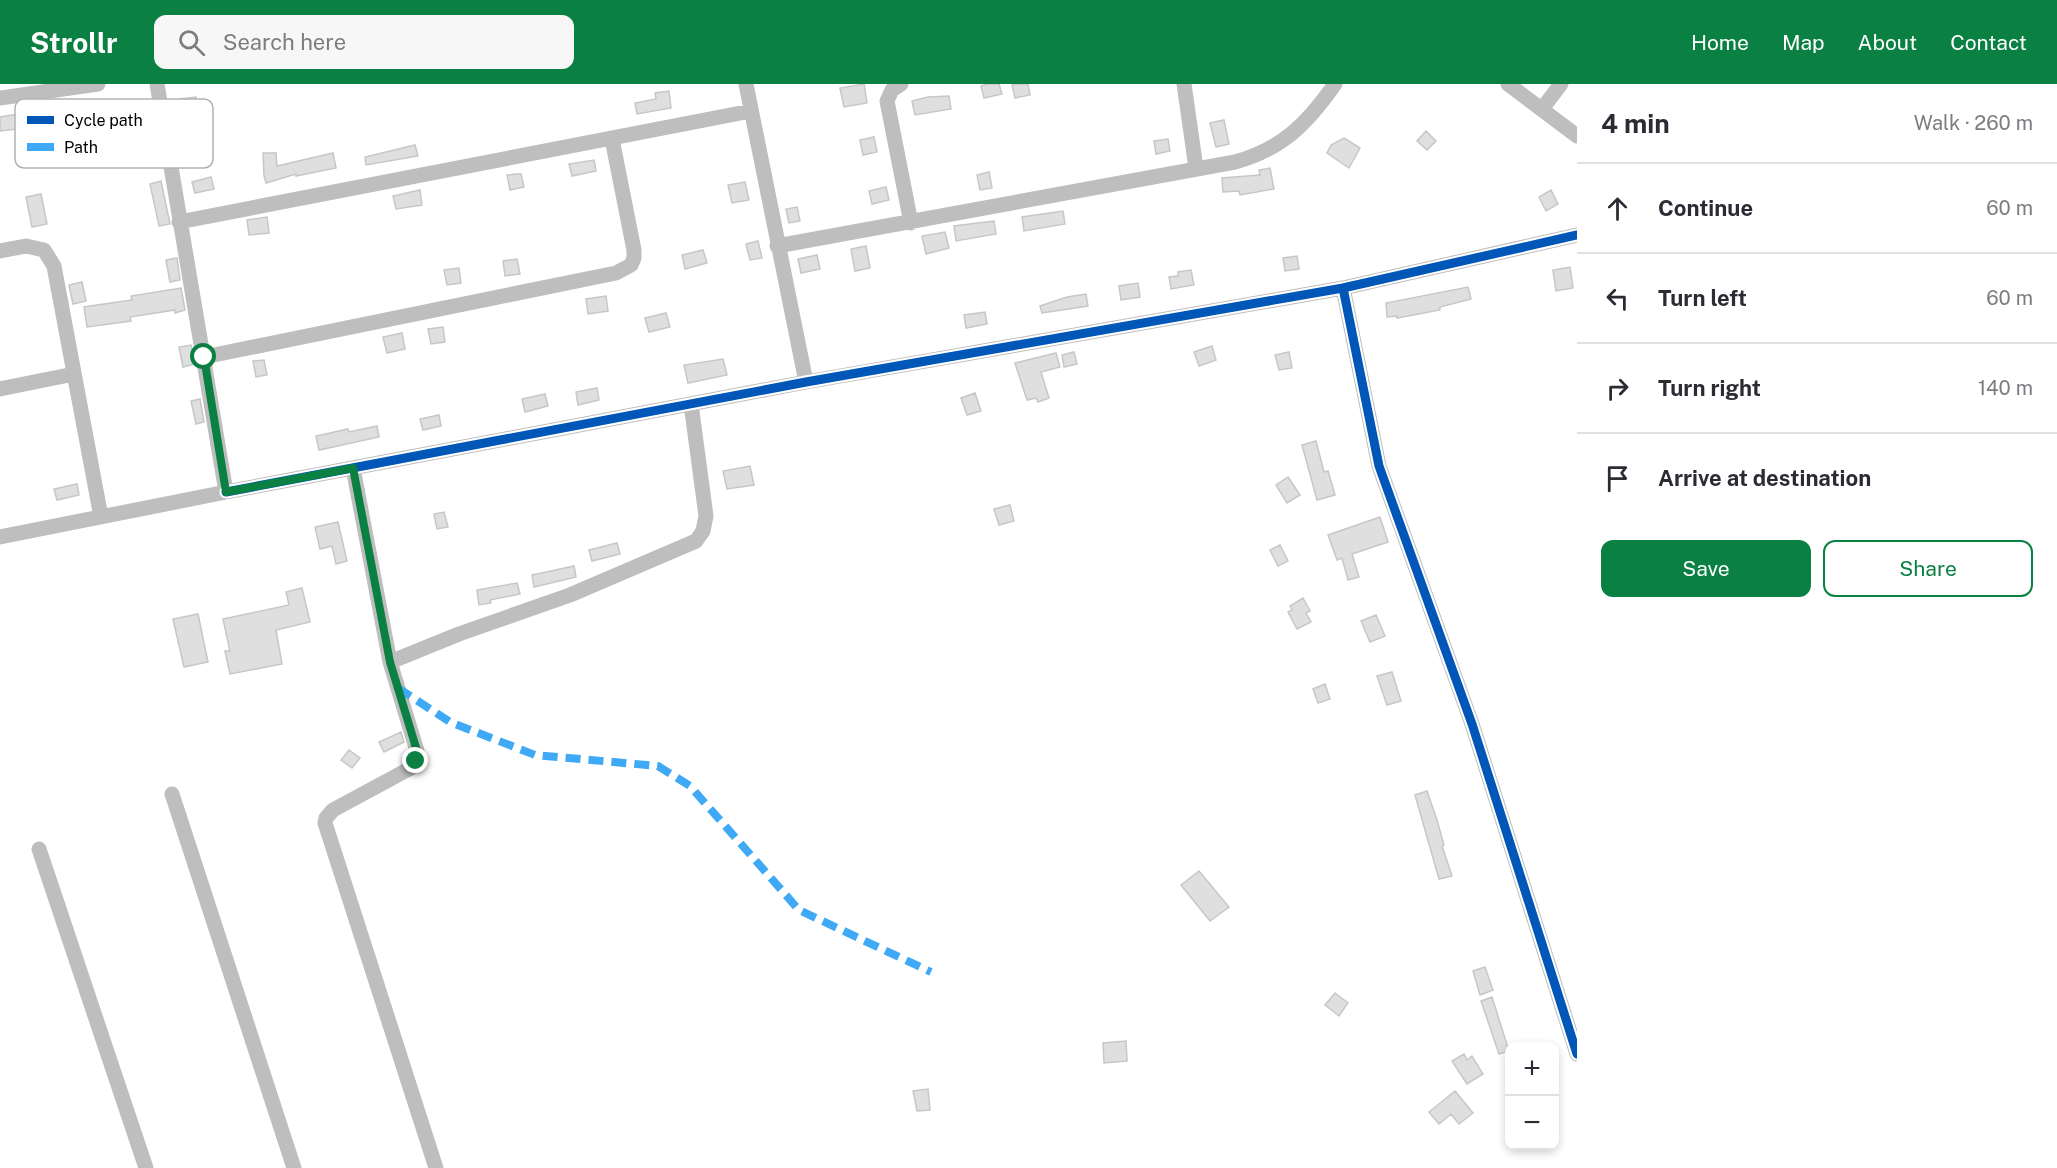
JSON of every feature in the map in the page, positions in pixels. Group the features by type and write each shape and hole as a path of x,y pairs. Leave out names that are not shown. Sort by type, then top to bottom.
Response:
{"street":[{"path":"4,93 98,84"},
{"path":"157,84 159,99"},
{"path":"746,84 806,382"},
{"path":"901,84 892,90 887,101 911,223"},
{"path":"1184,84 1196,168"},
{"path":"777,246 911,223 1245,159 1275,147 1307,121 1335,84"},
{"path":"1508,84 1577,136"},
{"path":"1542,109 1560,84"},
{"path":"179,222 751,111"},
{"path":"204,357 625,269 634,258 634,250 612,139"},
{"path":"170,168 226,492"},
{"path":"0,537 806,382 1343,288 1577,235"},
{"path":"0,251 26,246 45,250 54,266 101,517"},
{"path":"1343,288 1379,466 1472,724 1577,1054"},
{"path":"0,389 74,374"},
{"path":"390,662 459,634 570,595 696,540 703,531 706,516 691,404"},
{"path":"353,468 390,662 417,751 416,761 409,769 333,810 325,823 436,1168"},
{"path":"172,794 294,1168"},
{"path":"39,849 146,1168"}],"building":[{"path":"864,84 867,103 844,107 840,88"},
{"path":"999,84 1002,94 984,98 981,86"},
{"path":"1012,84 1028,84 1030,95 1015,98"},
{"path":"669,91 671,108 637,114 635,103 656,99 655,93"},
{"path":"949,96 951,109 915,115 912,101 928,97"},
{"path":"15,114 15,129 0,131 0,117"},
{"path":"1224,120 1229,144 1216,147 1210,123"},
{"path":"1426,131 1436,141 1427,150 1417,141"},
{"path":"874,137 877,152 863,155 860,140"},
{"path":"1344,138 1360,148 1349,168 1327,153 1331,145"},
{"path":"1168,139 1170,151 1156,154 1154,141"},
{"path":"415,145 418,156 366,165 365,157"},
{"path":"263,153 276,153 277,166 333,153 336,168 296,176 296,174 266,183"},
{"path":"594,160 596,171 572,176 569,164"},
{"path":"1270,168 1274,189 1240,195 1239,191 1223,192 1222,178 1260,175 1259,170"},
{"path":"989,172 992,188 980,190 977,175"},
{"path":"521,174 524,187 510,190 507,175"},
{"path":"211,177 214,189 195,193 192,182"},
{"path":"161,181 170,224 159,226 150,184"},
{"path":"745,182 749,200 732,203 728,185"},
{"path":"886,187 889,200 872,204 869,191"},
{"path":"420,190 422,205 396,209 393,196"},
{"path":"1551,190 1558,204 1546,211 1539,197"},
{"path":"41,194 47,224 32,227 26,197"},
{"path":"797,207 800,221 789,223 786,209"},
{"path":"1063,211 1065,224 1024,231 1022,217"},
{"path":"267,217 269,233 249,235 247,220"},
{"path":"994,221 996,234 956,241 954,226"},
{"path":"945,232 949,248 926,254 922,236"},
{"path":"758,241 762,258 750,260 746,244"},
{"path":"866,246 870,268 855,271 851,249"},
{"path":"703,250 707,263 685,269 682,255"},
{"path":"817,255 820,269 801,273 798,259"},
{"path":"1297,256 1299,269 1285,271 1283,258"},
{"path":"177,258 180,280 170,282 166,260"},
{"path":"517,259 520,274 505,276 503,261"},
{"path":"1570,267 1573,288 1556,291 1553,270"},
{"path":"459,268 461,283 447,285 444,270"},
{"path":"1191,270 1194,285 1171,289 1169,277 1178,276 1178,272"},
{"path":"82,282 86,301 73,304 69,285"},
{"path":"1138,283 1140,297 1121,300 1119,286"},
{"path":"1468,287 1471,299 1440,307 1440,310 1397,318 1397,316 1387,317 1386,303"},
{"path":"181,288 185,310 130,317 131,321 87,327 84,307 132,300 131,296"},
{"path":"1086,294 1088,306 1042,313 1040,306 1067,297"},
{"path":"606,296 608,311 588,314 586,299"},
{"path":"985,312 987,324 966,328 964,315"},
{"path":"666,313 670,327 649,332 645,318"},
{"path":"443,327 445,342 431,344 428,329"},
{"path":"402,333 405,349 387,353 383,337"},
{"path":"191,345 195,364 183,367 179,347"},
{"path":"1212,346 1216,360 1199,366 1194,352"},
{"path":"1074,352 1077,364 1064,367 1062,355"},
{"path":"1289,352 1292,368 1279,370 1275,355"},
{"path":"1056,353 1060,367 1041,372 1049,398 1038,402 1036,398 1027,400 1015,363"},
{"path":"723,359 727,375 688,383 684,365"},
{"path":"264,360 267,375 256,377 253,361"},
{"path":"597,388 599,400 578,405 576,392"},
{"path":"975,393 981,411 967,415 961,398"},
{"path":"545,394 548,406 525,412 522,399"},
{"path":"200,399 204,422 196,424 191,401"},
{"path":"439,415 441,426 423,430 420,419"},
{"path":"377,426 379,437 319,450 316,436"},
{"path":"1316,441 1324,472 1328,471 1335,495 1317,500 1302,445"},
{"path":"750,466 754,485 727,489 723,471"},
{"path":"1288,477 1300,495 1287,503 1276,485"},
{"path":"77,484 79,495 57,500 54,489"},
{"path":"1010,505 1014,521 999,525 994,509"},
{"path":"444,512 448,527 437,529 434,514"},
{"path":"1380,517 1388,542 1352,554 1359,577 1348,580 1342,558 1337,560 1328,535"},
{"path":"338,522 347,561 336,564 332,546 320,549 315,527"},
{"path":"617,543 620,554 592,561 589,550"},
{"path":"1280,545 1288,561 1278,566 1270,550"},
{"path":"574,566 576,577 534,587 532,575"},
{"path":"517,583 520,594 490,600 491,603 479,605 477,590"},
{"path":"302,588 310,622 276,630 282,664 230,674 225,651 230,651 223,619 289,605 286,592"},
{"path":"1303,598 1310,611 1306,613 1311,622 1297,629 1288,612 1292,610 1290,606"},
{"path":"198,614 208,662 184,667 173,619"},
{"path":"1376,615 1385,636 1370,642 1361,621"},
{"path":"1392,672 1401,701 1387,705 1377,676"},
{"path":"1325,684 1330,699 1318,703 1313,689"},
{"path":"401,732 404,742 384,752 379,742"},
{"path":"349,750 360,758 352,768 341,760"},
{"path":"1427,791 1452,876 1439,879 1415,795"},
{"path":"1199,871 1229,907 1210,921 1181,885"},
{"path":"1485,967 1493,990 1480,995 1473,971"},
{"path":"1335,993 1348,1003 1339,1016 1325,1005"},
{"path":"1492,997 1506,1042 1505,1052 1499,1054 1481,1001"},
{"path":"1126,1041 1127,1061 1104,1063 1103,1043"},
{"path":"1464,1054 1467,1060 1472,1056 1483,1074 1467,1084 1452,1061"},
{"path":"928,1089 930,1110 917,1111 913,1091"},
{"path":"1455,1091 1473,1113 1459,1124 1451,1114 1439,1124 1429,1112"}],"marked path":[{"path":"398,688 450,722 535,755 658,766 690,786 799,910 931,972"}],"cycle path":[{"path":"226,492 806,382 1343,288 1577,235"},
{"path":"1343,288 1379,466 1472,724 1577,1054"}],"route":[{"path":"204,357 226,492 353,468 390,662 417,751 416,761"}]}
